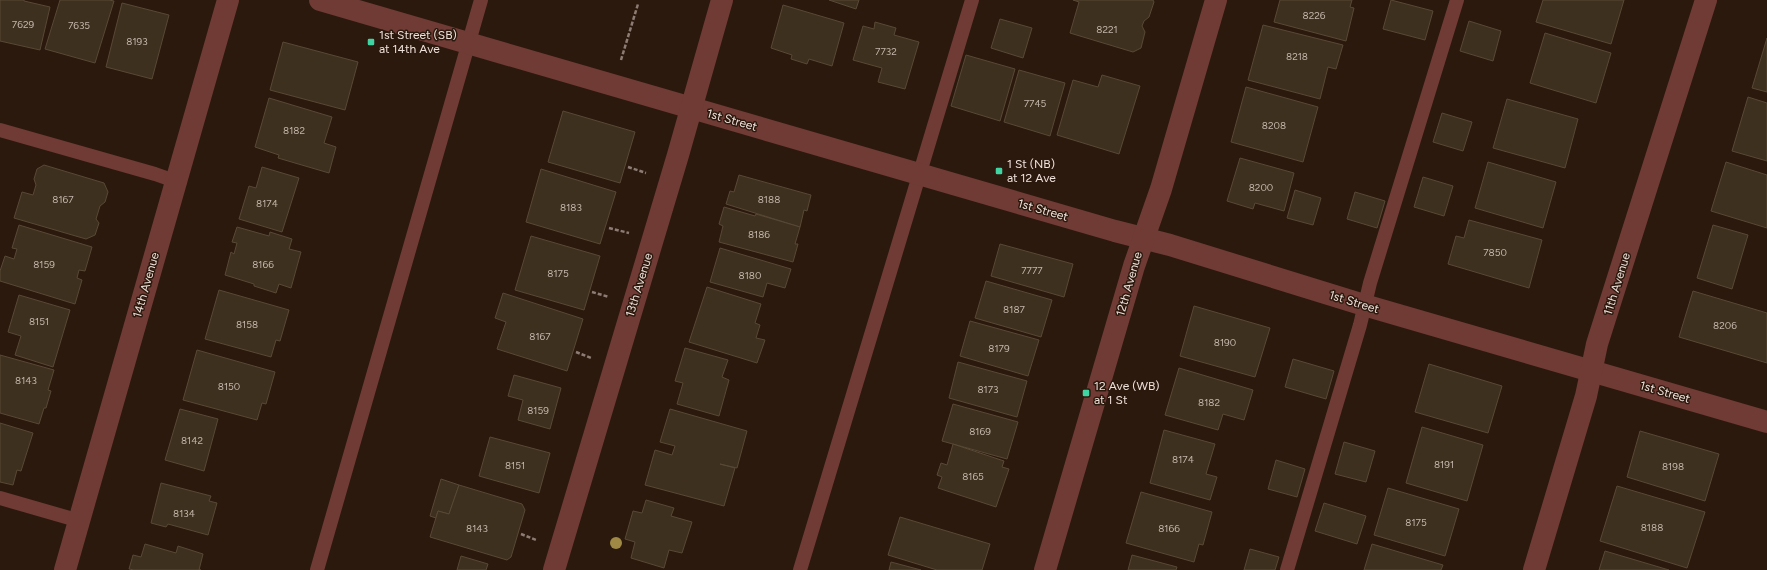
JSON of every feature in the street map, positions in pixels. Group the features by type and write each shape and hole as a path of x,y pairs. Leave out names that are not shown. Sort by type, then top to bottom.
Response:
{"street":[{"name":"14th Avenue","path":"65,570 228,0"},
{"name":"1st Street","path":"320,0 919,174 1170,245 1364,305 1767,422"},
{"name":"13th Avenue","path":"554,570 722,0"},
{"name":"12th Avenue","path":"1045,570 1143,238 1161,189 1216,0"},
{"name":"11th Avenue","path":"1534,570 1584,403 1597,344 1706,0"}],"lane":[{"path":"317,570 467,43 481,0"},
{"path":"800,570 972,0"},
{"path":"1287,570 1360,326 1364,305 1457,0"},
{"path":"0,130 155,174 175,182"},
{"path":"0,498 80,521"}],"path":[{"path":"620,63 638,4"},
{"path":"628,167 650,175"},
{"path":"610,228 631,233"},
{"path":"592,292 613,299"},
{"path":"576,352 593,359"},
{"path":"521,534 543,543"}],"building":[{"path":"0,0 24,0 50,7 40,50 0,41"},
{"path":"60,0 114,1 95,63 45,49"},
{"path":"829,0 859,0 856,9"},
{"path":"1073,0 1153,0 1154,2 1149,17 1144,21 1142,26 1145,32 1141,48 1133,52 1070,33 1079,2"},
{"path":"1280,0 1352,0 1350,7 1354,8 1346,41 1274,22"},
{"path":"1391,0 1433,11 1425,40 1383,29"},
{"path":"1543,0 1624,0 1611,44 1536,22"},
{"path":"122,3 169,15 152,79 106,67"},
{"path":"783,5 844,23 832,66 809,59 807,64 791,59 792,55 771,48"},
{"path":"1000,19 1032,28 1023,58 991,48"},
{"path":"1469,21 1501,31 1493,61 1460,51"},
{"path":"875,22 896,28 894,35 919,42 905,89 878,82 882,68 853,60 863,26 874,29"},
{"path":"1263,25 1343,45 1336,69 1328,67 1320,99 1248,80"},
{"path":"1545,33 1611,53 1596,103 1530,83"},
{"path":"1767,38 1767,92 1752,88"},
{"path":"283,42 358,62 345,110 270,90"},
{"path":"966,55 1015,69 1000,121 951,106"},
{"path":"1019,70 1065,83 1050,136 1004,122"},
{"path":"1102,75 1140,86 1119,154 1057,135 1073,80 1098,87"},
{"path":"1246,87 1318,107 1303,162 1231,142"},
{"path":"1748,97 1767,103 1767,161 1732,151"},
{"path":"269,98 332,117 324,143 336,147 329,173 278,158 279,155 255,147"},
{"path":"1507,99 1578,119 1565,168 1493,148"},
{"path":"563,111 635,132 620,183 548,162"},
{"path":"1442,113 1472,122 1463,151 1433,142"},
{"path":"1240,158 1294,173 1284,211 1255,203 1253,209 1227,201"},
{"path":"1488,162 1556,182 1543,228 1475,208"},
{"path":"1726,162 1767,175 1767,228 1711,211"},
{"path":"44,165 104,183 108,192 105,202 100,206 96,219 99,223 95,235 86,239 14,218 22,192 33,195 36,185 34,179 37,169"},
{"path":"262,167 299,178 282,232 239,219 249,186 256,188"},
{"path":"541,169 616,192 600,244 526,222"},
{"path":"739,175 811,195 807,211 804,210 800,227 726,204 730,191 734,192"},
{"path":"1423,177 1453,186 1444,216 1414,207"},
{"path":"1295,190 1321,198 1313,225 1287,218"},
{"path":"1355,192 1385,201 1377,228 1347,219"},
{"path":"724,207 755,216 756,214 800,227 795,244 798,244 793,262 719,242 723,226 719,224"},
{"path":"1469,220 1542,240 1529,288 1448,264 1456,236 1464,238"},
{"path":"19,225 92,247 85,271 79,270 77,278 82,280 75,304 0,281 0,271 5,256 14,259 17,249 12,248"},
{"path":"1713,225 1748,235 1732,289 1697,278"},
{"path":"237,227 269,236 270,232 292,239 289,249 301,252 291,288 279,284 276,293 225,275 231,252 234,254 237,243 232,242"},
{"path":"531,236 600,256 584,310 515,290"},
{"path":"1000,244 1073,264 1064,297 991,276"},
{"path":"720,248 791,269 785,288 767,283 763,297 710,282"},
{"path":"986,281 1052,300 1041,337 975,318"},
{"path":"707,287 761,304 755,323 760,325 756,338 765,340 757,363 689,342"},
{"path":"219,290 289,310 280,341 276,340 271,357 205,339"},
{"path":"1693,291 1767,313 1767,363 1679,337"},
{"path":"503,293 583,319 567,371 497,349 506,322 495,318"},
{"path":"19,295 70,310 53,367 15,355 21,336 8,332"},
{"path":"1194,306 1270,328 1255,377 1180,356"},
{"path":"970,321 1039,340 1028,376 960,356"},
{"path":"685,348 728,360 722,377 729,380 719,416 677,404 683,383 675,381"},
{"path":"197,350 275,372 266,404 262,403 257,420 183,400"},
{"path":"0,355 54,370 48,390 51,391 39,424 0,413"},
{"path":"1293,359 1334,371 1326,399 1285,387"},
{"path":"958,362 1027,381 1017,417 949,398"},
{"path":"1429,364 1502,386 1488,433 1415,412"},
{"path":"1179,368 1253,390 1244,420 1223,414 1218,430 1165,415"},
{"path":"514,375 561,388 550,429 518,420 523,400 508,396"},
{"path":"953,404 1018,422 1007,459 942,441"},
{"path":"180,409 218,419 204,471 165,460"},
{"path":"670,409 747,431 737,468 720,464 735,468 724,506 645,485 655,450 672,455 675,446 660,442"},
{"path":"0,423 33,433 21,471 17,470 13,485 0,482"},
{"path":"1422,427 1483,445 1467,501 1406,483"},
{"path":"1164,430 1215,444 1206,474 1217,477 1210,500 1150,483"},
{"path":"1640,431 1719,454 1705,501 1627,477"},
{"path":"490,437 550,453 539,493 479,476"},
{"path":"1344,442 1375,451 1366,482 1335,474"},
{"path":"953,444 1004,461 1002,467 1009,469 996,507 938,488 942,477 937,475 941,463 947,465"},
{"path":"1276,460 1305,469 1297,497 1268,489"},
{"path":"441,479 459,485 449,514 438,511 436,518 430,516"},
{"path":"161,483 211,496 209,501 217,503 208,535 168,524 166,527 151,523"},
{"path":"459,485 522,504 525,510 511,557 507,560 430,537 438,511 449,514"},
{"path":"1617,486 1705,512 1687,568 1600,541"},
{"path":"1388,488 1459,509 1445,556 1374,535"},
{"path":"1141,492 1212,512 1203,545 1199,544 1194,562 1126,543"},
{"path":"646,500 674,508 671,516 692,522 682,553 669,550 664,568 631,558 635,542 625,539 633,511 642,513"},
{"path":"1324,503 1366,516 1357,544 1315,531"},
{"path":"900,517 990,544 982,570 937,570 888,555"},
{"path":"145,544 176,553 178,546 203,554 199,570 129,569 133,555 141,557"},
{"path":"1372,544 1443,565 1441,570 1364,570"},
{"path":"1250,549 1279,557 1275,570 1244,570"},
{"path":"1605,551 1669,570 1599,570"},
{"path":"1132,555 1177,567 1176,570 1128,570"},
{"path":"461,556 488,564 486,570 457,570"},
{"path":"891,562 921,570 889,570"}],"place":[{"name":"1st Street (SB) at 14th Ave","path":"371,42"},
{"name":"1 St (NB) at 12 Ave","path":"999,171"},
{"name":"12 Ave (WB) at 1 St","path":"1086,393"}]}
